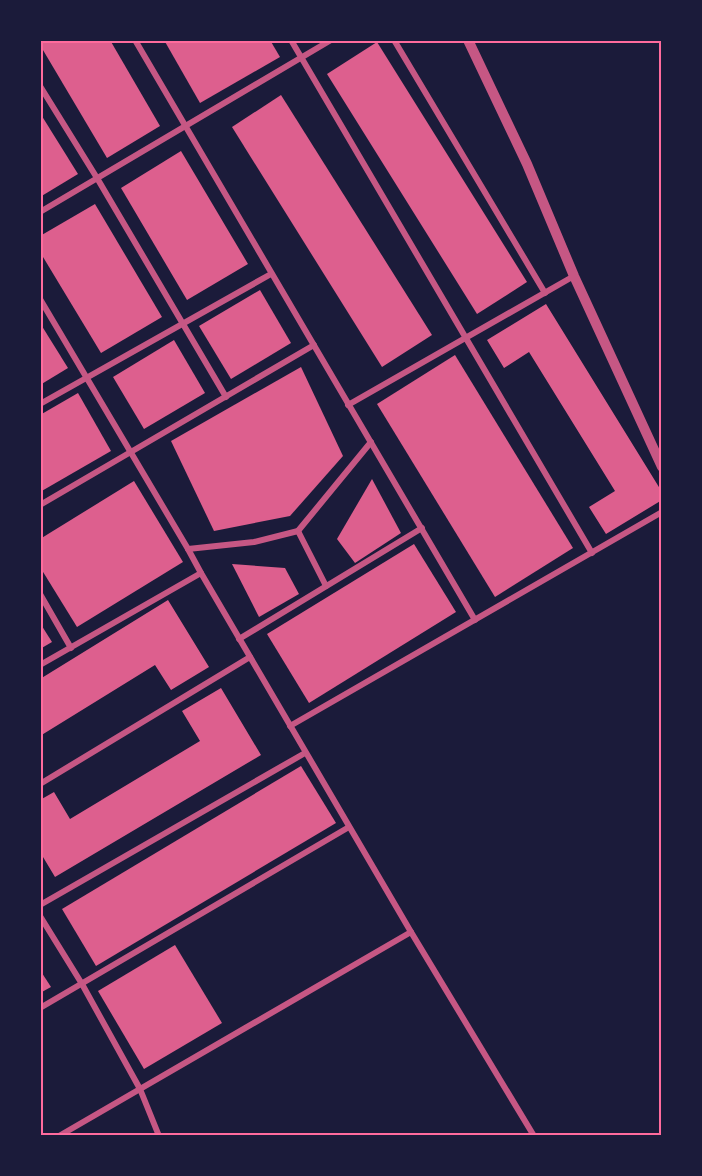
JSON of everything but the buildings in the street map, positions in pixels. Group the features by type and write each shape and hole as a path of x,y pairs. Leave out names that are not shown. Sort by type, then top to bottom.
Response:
{"street":[{"path":"135,40 475,620"},
{"path":"291,40 592,553"},
{"path":"40,212 331,40"},
{"path":"394,40 545,293"},
{"path":"468,40 527,164 574,276 662,467"},
{"path":"40,86 226,397"},
{"path":"40,404 271,274"},
{"path":"348,405 574,276"},
{"path":"40,299 349,827 534,1136"},
{"path":"40,505 314,345"},
{"path":"188,549 254,542 298,531 371,442"},
{"path":"290,726 662,512"},
{"path":"239,639 422,528"},
{"path":"298,531 326,586"},
{"path":"40,665 201,573"},
{"path":"40,594 71,648"},
{"path":"40,784 250,657"},
{"path":"40,905 306,753"},
{"path":"40,1008 349,827"},
{"path":"40,916 82,984 140,1089 159,1136"},
{"path":"59,1136 411,932"}]}
